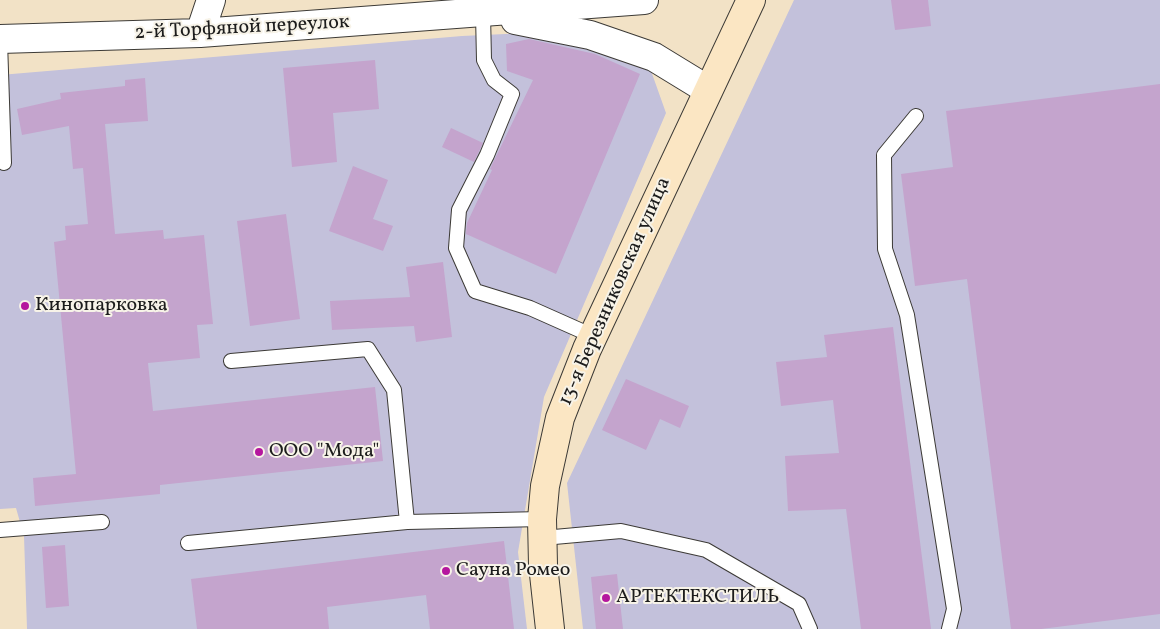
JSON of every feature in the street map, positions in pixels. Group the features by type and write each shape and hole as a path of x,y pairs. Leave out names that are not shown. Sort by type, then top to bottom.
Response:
{"street":[{"path":"200,33 211,0"},
{"name":"2-й Торфяной переулок","path":"0,40 200,33 486,7 644,0"},
{"name":"13-я Березниковская улица","path":"550,629 542,529 545,486 560,418 593,336 751,0"},
{"name":"2-й Торфяной переулок","path":"486,7 590,35 654,58 708,90"}],"lane":[{"path":"486,7 484,60 494,80 512,94 487,155 459,210 456,248 475,291 530,308 593,336"},
{"path":"0,40 4,163"},
{"path":"916,116 884,155 885,249 907,315 954,609 949,629"},
{"path":"232,361 368,349 394,390 407,522"},
{"path":"0,530 102,522"},
{"path":"188,544 407,522 621,531 706,550 799,604 810,629"}],"shaded area":[{"path":"794,0 1160,0 1160,629 583,629 567,483"},
{"path":"527,33 602,47 650,68 666,113 544,397 518,552 527,629 27,629 24,536 16,508 0,509 0,75 462,36"}],"building":[{"path":"891,0 928,0 931,26 895,30"},
{"path":"529,39 595,54 640,74 556,274 466,234 467,223 492,170 490,169 533,80 507,71 506,44"},
{"path":"375,60 379,109 333,113 337,162 292,167 283,68"},
{"path":"145,78 148,121 105,124 115,234 163,230 164,239 204,235 213,324 197,325 200,358 148,363 153,411 375,387 383,461 160,485 160,494 35,506 33,478 76,474 54,242 66,240 65,226 88,224 83,168 73,169 69,126 22,135 17,109 61,99 60,93 125,86 125,80"},
{"path":"1160,84 1160,614 1041,629 1011,629 967,279 915,286 901,174 953,167 946,111"},
{"path":"451,128 483,143 474,162 442,147"},
{"path":"353,166 388,180 373,219 393,226 383,251 329,231"},
{"path":"286,214 300,319 250,326 237,221"},
{"path":"443,262 452,337 416,342 414,326 332,330 330,301 410,297 406,267"},
{"path":"893,327 931,629 861,629 846,509 788,511 785,456 839,453 833,400 781,406 776,362 827,357 824,335"},
{"path":"626,379 689,406 680,428 660,419 646,450 602,430"},
{"path":"504,541 514,629 430,629 426,595 327,607 329,629 197,629 191,579"},
{"path":"65,545 69,606 46,608 42,547"},
{"path":"617,574 623,629 596,629 591,577"}],"place":[{"name":"Кинопарковка","path":"25,306"},
{"name":"ООО \"Мода\"","path":"259,452"},
{"name":"Сауна Ромео","path":"446,571"},
{"name":"АРТЕКТЕКСТИЛЬ","path":"606,598"}]}
